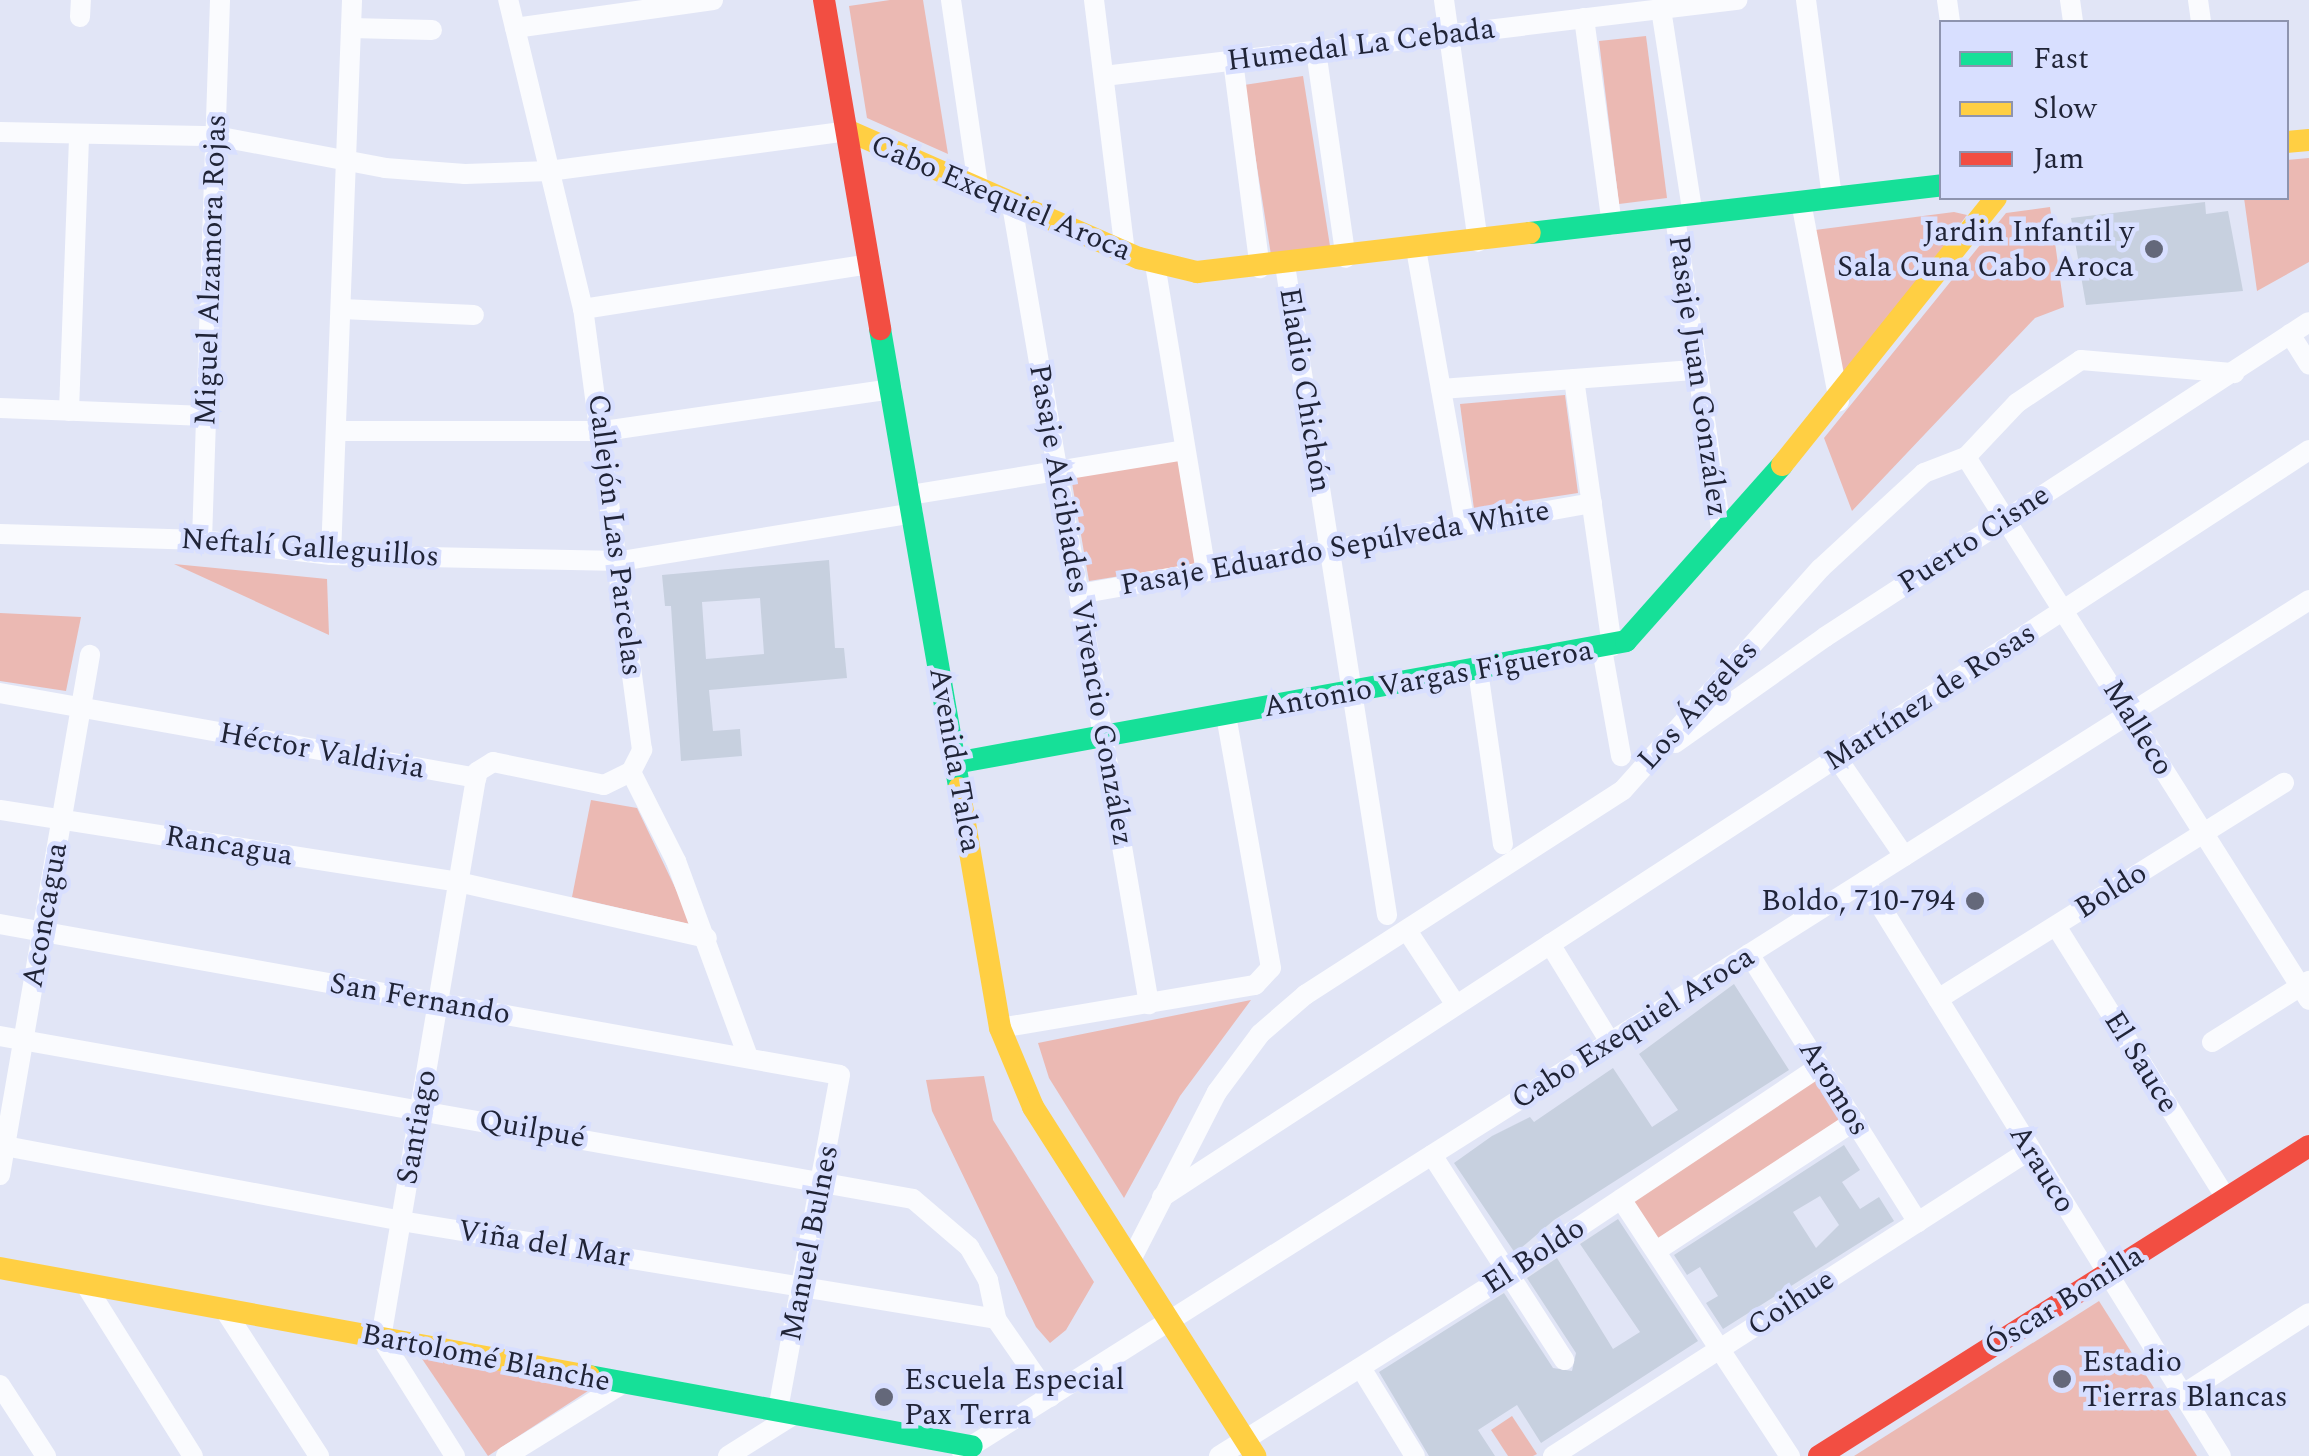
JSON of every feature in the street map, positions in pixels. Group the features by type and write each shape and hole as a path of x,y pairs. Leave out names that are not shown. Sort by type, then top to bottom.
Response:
{"street":[{"name":"Miguel Alzamora Rojas","path":"202,540 220,0"},
{"path":"331,555 352,0"},
{"name":"Callejón Las Parcelas","path":"508,0 583,309 604,431 642,750 632,772"},
{"path":"514,28 714,0"},
{"name":"Avenida Talca","path":"824,0 1000,1028 1033,1107 1250,1448"},
{"path":"951,0 979,192"},
{"path":"1094,0 1124,252"},
{"path":"1444,0 1478,242"},
{"name":"Humedal La Cebada","path":"1104,76 1736,0"},
{"path":"1806,0 1832,198"},
{"name":"Pasaje Juan González","path":"1662,9 1684,216 1693,370 1722,535"},
{"path":"1584,18 1612,225"},
{"path":"351,28 432,30"},
{"path":"1316,51 1346,258"},
{"path":"1233,61 1260,268"},
{"name":"Cabo Exequiel Aroca","path":"0,132 216,136 348,162 465,174 550,172 849,132 1124,252 1155,264 1197,272 1346,258 1939,185"},
{"path":"69,411 79,134"},
{"name":"Antonio Vargas Figueroa","path":"955,763 1607,647 1641,630 1839,401 1994,200"},
{"path":"1801,202 1839,401"},
{"name":"Pasaje Alcibiades Vivencio González","path":"1012,205 1150,1004"},
{"path":"1416,249 1465,524"},
{"path":"583,309 871,264"},
{"path":"1155,264 1206,570"},
{"name":"Eladio Chichón","path":"1284,265 1356,692 1387,915"},
{"path":"342,310 474,315"},
{"name":"Puerto Cisne","path":"1644,765 2005,518 2309,322"},
{"path":"2290,334 2309,364"},
{"path":"1966,456 2018,402 2081,360 2234,373"},
{"path":"1440,389 1693,370"},
{"path":"1574,379 1621,756"},
{"path":"336,431 604,431 892,388"},
{"path":"0,408 206,416"},
{"name":"Neftalí Galleguillos","path":"0,534 202,540 331,555 621,561 1058,471 1184,450"},
{"name":"Martínez de Rosas","path":"1162,1196 2309,450"},
{"name":"Malleco","path":"1966,456 2306,990"},
{"name":"Los Ángeles","path":"1130,1260 1217,1092 1260,1034 1305,995 1575,826 1644,765 1821,568 1924,474 1966,456"},
{"name":"Pasaje Eduardo Sepúlveda White","path":"1079,594 1592,503"},
{"name":"Cabo Exequiel Aroca","path":"964,1451 2128,714 2306,608"},
{"name":"Aconcagua","path":"0,1175 90,655"},
{"path":"1478,671 1502,844"},
{"name":"Héctor Valdivia","path":"0,693 476,778 481,767 494,762 604,784 632,772"},
{"path":"1000,1028 1254,985 1271,968 1226,716"},
{"path":"1836,758 1904,856"},
{"path":"632,772 707,938 747,1054"},
{"name":"Santiago","path":"381,1338 476,778"},
{"name":"Boldo","path":"1938,999 2284,784"},
{"name":"Rancagua","path":"0,810 458,882 707,938"},
{"name":"Arauco","path":"1864,881 2221,1456"},
{"name":"San Fernando","path":"0,924 747,1054 840,1075"},
{"name":"El Sauce","path":"2056,926 2226,1198"},
{"path":"1408,932 1456,1005"},
{"path":"1550,944 1610,1042"},
{"name":"Aromos","path":"1750,954 1918,1222"},
{"path":"2212,1042 2306,990"},
{"name":"Quilpué","path":"0,1036 913,1198 970,1246 988,1280 996,1319"},
{"name":"El Boldo","path":"1219,1456 1250,1448 1361,1368 1820,1066"},
{"name":"Manuel Bulnes","path":"787,1412 802,1284 840,1075"},
{"path":"1656,1251 1855,1121"},
{"name":"Viña del Mar","path":"2,1146 401,1221 802,1284 996,1319"},
{"name":"Óscar Bonilla","path":"1819,1456 2309,1146"},
{"name":"Coihue","path":"1552,1456 2030,1150"},
{"path":"1432,1155 1564,1360"},
{"path":"1621,1199 1790,1456"},
{"name":"Bartolomé Blanche","path":"0,1268 787,1412 964,1451"},
{"path":"84,1284 193,1456"},
{"path":"224,1309 318,1456"},
{"path":"2182,1395 2309,1313"},
{"path":"996,1319 1050,1397"},
{"path":"381,1338 455,1456"},
{"path":"1361,1368 1415,1456"},
{"path":"0,1384 46,1456"},
{"path":"506,1456 622,1384"},
{"path":"728,1456 787,1412"}],"shaded area":[{"path":"923,0 948,154 867,118 849,6"},
{"path":"1646,36 1667,198 1619,204 1599,41"},
{"path":"1303,76 1330,246 1271,255 1244,85"},
{"path":"2309,158 2309,262 2257,291 2244,200 2289,200 2289,160"},
{"path":"2050,207 2064,307 2035,318 1852,511 1824,438 2006,213"},
{"path":"1954,212 1967,215 1842,382 1815,230"},
{"path":"1565,395 1578,493 1474,509 1460,404"},
{"path":"1178,460 1195,564 1089,581 1071,477"},
{"path":"174,564 327,579 329,635"},
{"path":"0,613 81,617 66,691 0,681"},
{"path":"591,800 637,808 693,925 572,897"},
{"path":"1251,1000 1180,1096 1124,1198 1049,1078 1038,1043"},
{"path":"984,1076 993,1120 1094,1282 1066,1330 1050,1343 1036,1327 932,1111 926,1080"},
{"path":"1817,1077 1845,1120 1656,1242 1628,1198"},
{"name":"Estadio Tierras Blancas","path":"2099,1301 2197,1456 1854,1456"},
{"path":"416,1350 594,1387 488,1456"},
{"path":"1512,1416 1537,1454 1508,1456 1491,1430"}],"building":[{"name":"Jardin Infantil y Sala Cuna Cabo Aroca","path":"2205,202 2206,214 2228,211 2243,291 2086,305 2071,218"},
{"path":"829,560 835,648 844,648 847,678 709,690 713,731 740,729 742,756 681,761 671,606 665,606 662,575","holes":["760,598 764,654 706,659 702,602"]},
{"path":"1734,984 1789,1070 1554,1220 1515,1253 1454,1163 1492,1136 1530,1117 1534,1122 1613,1068 1652,1127 1678,1110 1639,1054"},
{"path":"1844,1145 1860,1170 1842,1182 1860,1209 1879,1197 1894,1221 1723,1329 1706,1303 1718,1296 1700,1267 1687,1275 1674,1255","holes":["1820,1196 1839,1225 1816,1248 1793,1212"]},
{"path":"1618,1219 1698,1341 1541,1443 1517,1405 1478,1430 1495,1456 1429,1456 1379,1372 1504,1293 1553,1368 1572,1371 1576,1353 1527,1278 1557,1258 1613,1349 1640,1332 1580,1244"}],"traffic: fast":[{"path":"1530,233 1939,185"},
{"path":"880,329 959,788"},
{"path":"955,763 1626,641 1782,465"},
{"path":"589,1376 972,1446"}],"traffic: slow":[{"path":"849,131 1139,258 1197,272 1530,233"},
{"path":"2289,142 2309,140"},
{"path":"1782,465 1994,200"},
{"path":"959,788 1000,1028 1033,1107 1255,1456"},
{"path":"0,1268 589,1376"}],"traffic: jam":[{"path":"824,0 880,329"},
{"path":"1819,1456 2309,1146"}],"place":[{"name":"Jardin Infantil y Sala Cuna Cabo Aroca","path":"2154,249"},
{"name":"Boldo, 710-794","path":"1975,901"},
{"name":"Estadio Tierras Blancas","path":"2062,1379"},
{"name":"Escuela Especial Pax Terra","path":"884,1397"}]}
